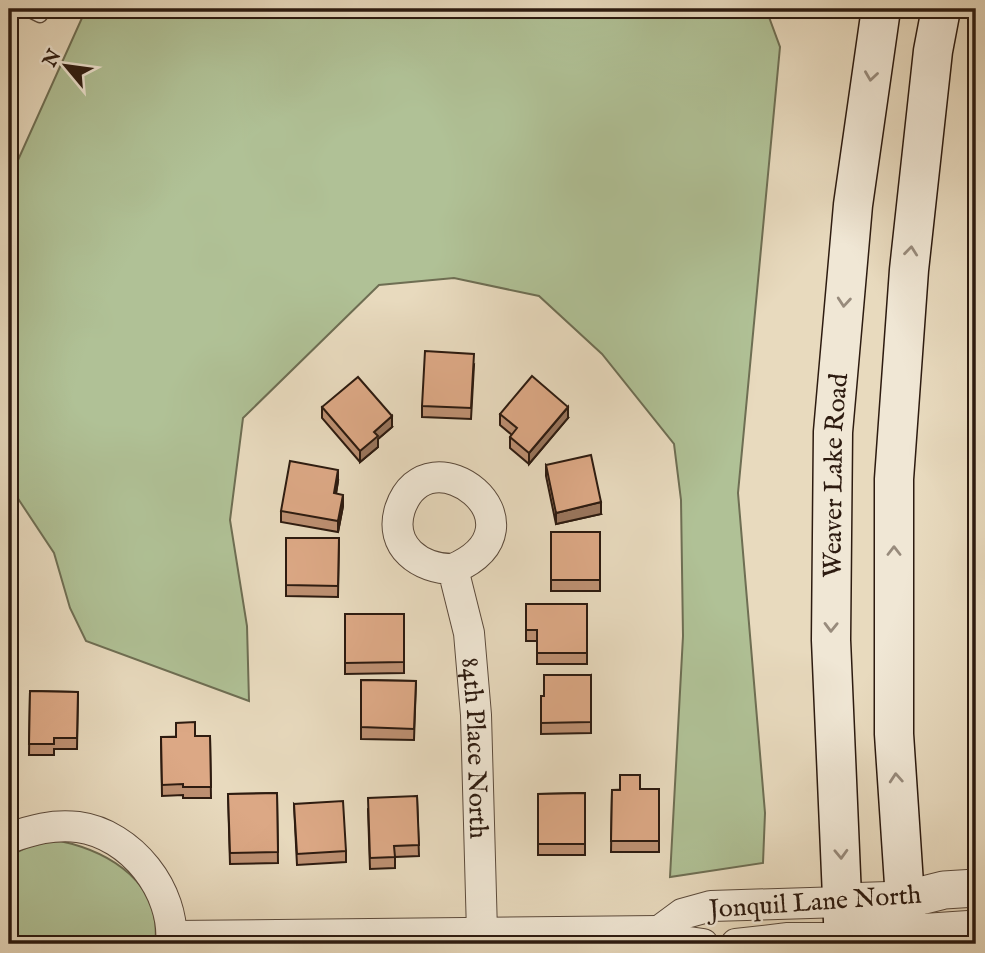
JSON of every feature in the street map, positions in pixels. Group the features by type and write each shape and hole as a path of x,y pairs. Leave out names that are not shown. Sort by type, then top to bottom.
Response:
{"main road":[{"name":"Weaver Lake Road","path":"843,928 831,640 833,432 853,205 881,9"},
{"path":"906,926 894,734 894,479 909,270 933,51 942,9"}],"street":[{"name":"84th Place North","path":"453,569 469,633 476,715 482,933"},
{"name":"Jonquil Lane North","path":"9,838 41,827 80,827 116,841 145,865 164,898 171,940 659,930 682,941 703,944"},
{"name":"Jonquil Lane North","path":"906,926 944,890 976,888"},
{"name":"Jonquil Lane North","path":"659,930 682,914 710,906 788,901 843,928"},
{"name":"Jonquil Lane North","path":"736,944 843,928 906,926 976,929"}],"green space":[{"path":"86,9 766,9 780,47 738,493 765,813 763,863 670,877 683,636 681,500 674,444 602,354 539,296 454,278 379,285 243,418 230,520 247,626 249,701 86,641 70,608 54,553 9,485 9,180"},
{"path":"60,841 97,853 130,874 151,904 155,944 9,944 9,856 36,843"}],"building":[{"path":"9,48 16,51 9,66"},
{"path":"425,351 474,354 471,408 422,406"},
{"path":"532,376 568,407 529,453 510,437 517,428 500,414"},
{"path":"358,377 392,416 374,432 378,436 360,451 322,407"},
{"path":"591,455 601,502 556,513 546,465"},
{"path":"290,461 338,470 334,493 343,495 338,521 281,511"},
{"path":"551,532 600,532 600,580 551,580"},
{"path":"286,538 339,538 338,586 286,585"},
{"path":"526,604 587,604 587,653 537,653 537,630 526,630"},
{"path":"345,614 404,614 404,662 345,663"},
{"path":"544,675 591,675 591,722 541,723"},
{"path":"361,680 416,681 414,729 361,727"},
{"path":"30,691 78,692 77,738 54,738 54,744 29,744"},
{"path":"195,722 195,736 210,736 211,787 162,785 161,737 176,737 176,723"},
{"path":"620,775 640,775 640,789 659,789 659,841 611,841 612,790 620,790"},
{"path":"277,793 278,852 230,853 228,794"},
{"path":"585,793 585,844 538,844 538,794"},
{"path":"417,796 419,845 394,846 395,857 370,858 368,798"},
{"path":"343,801 346,851 297,854 294,804"}]}
